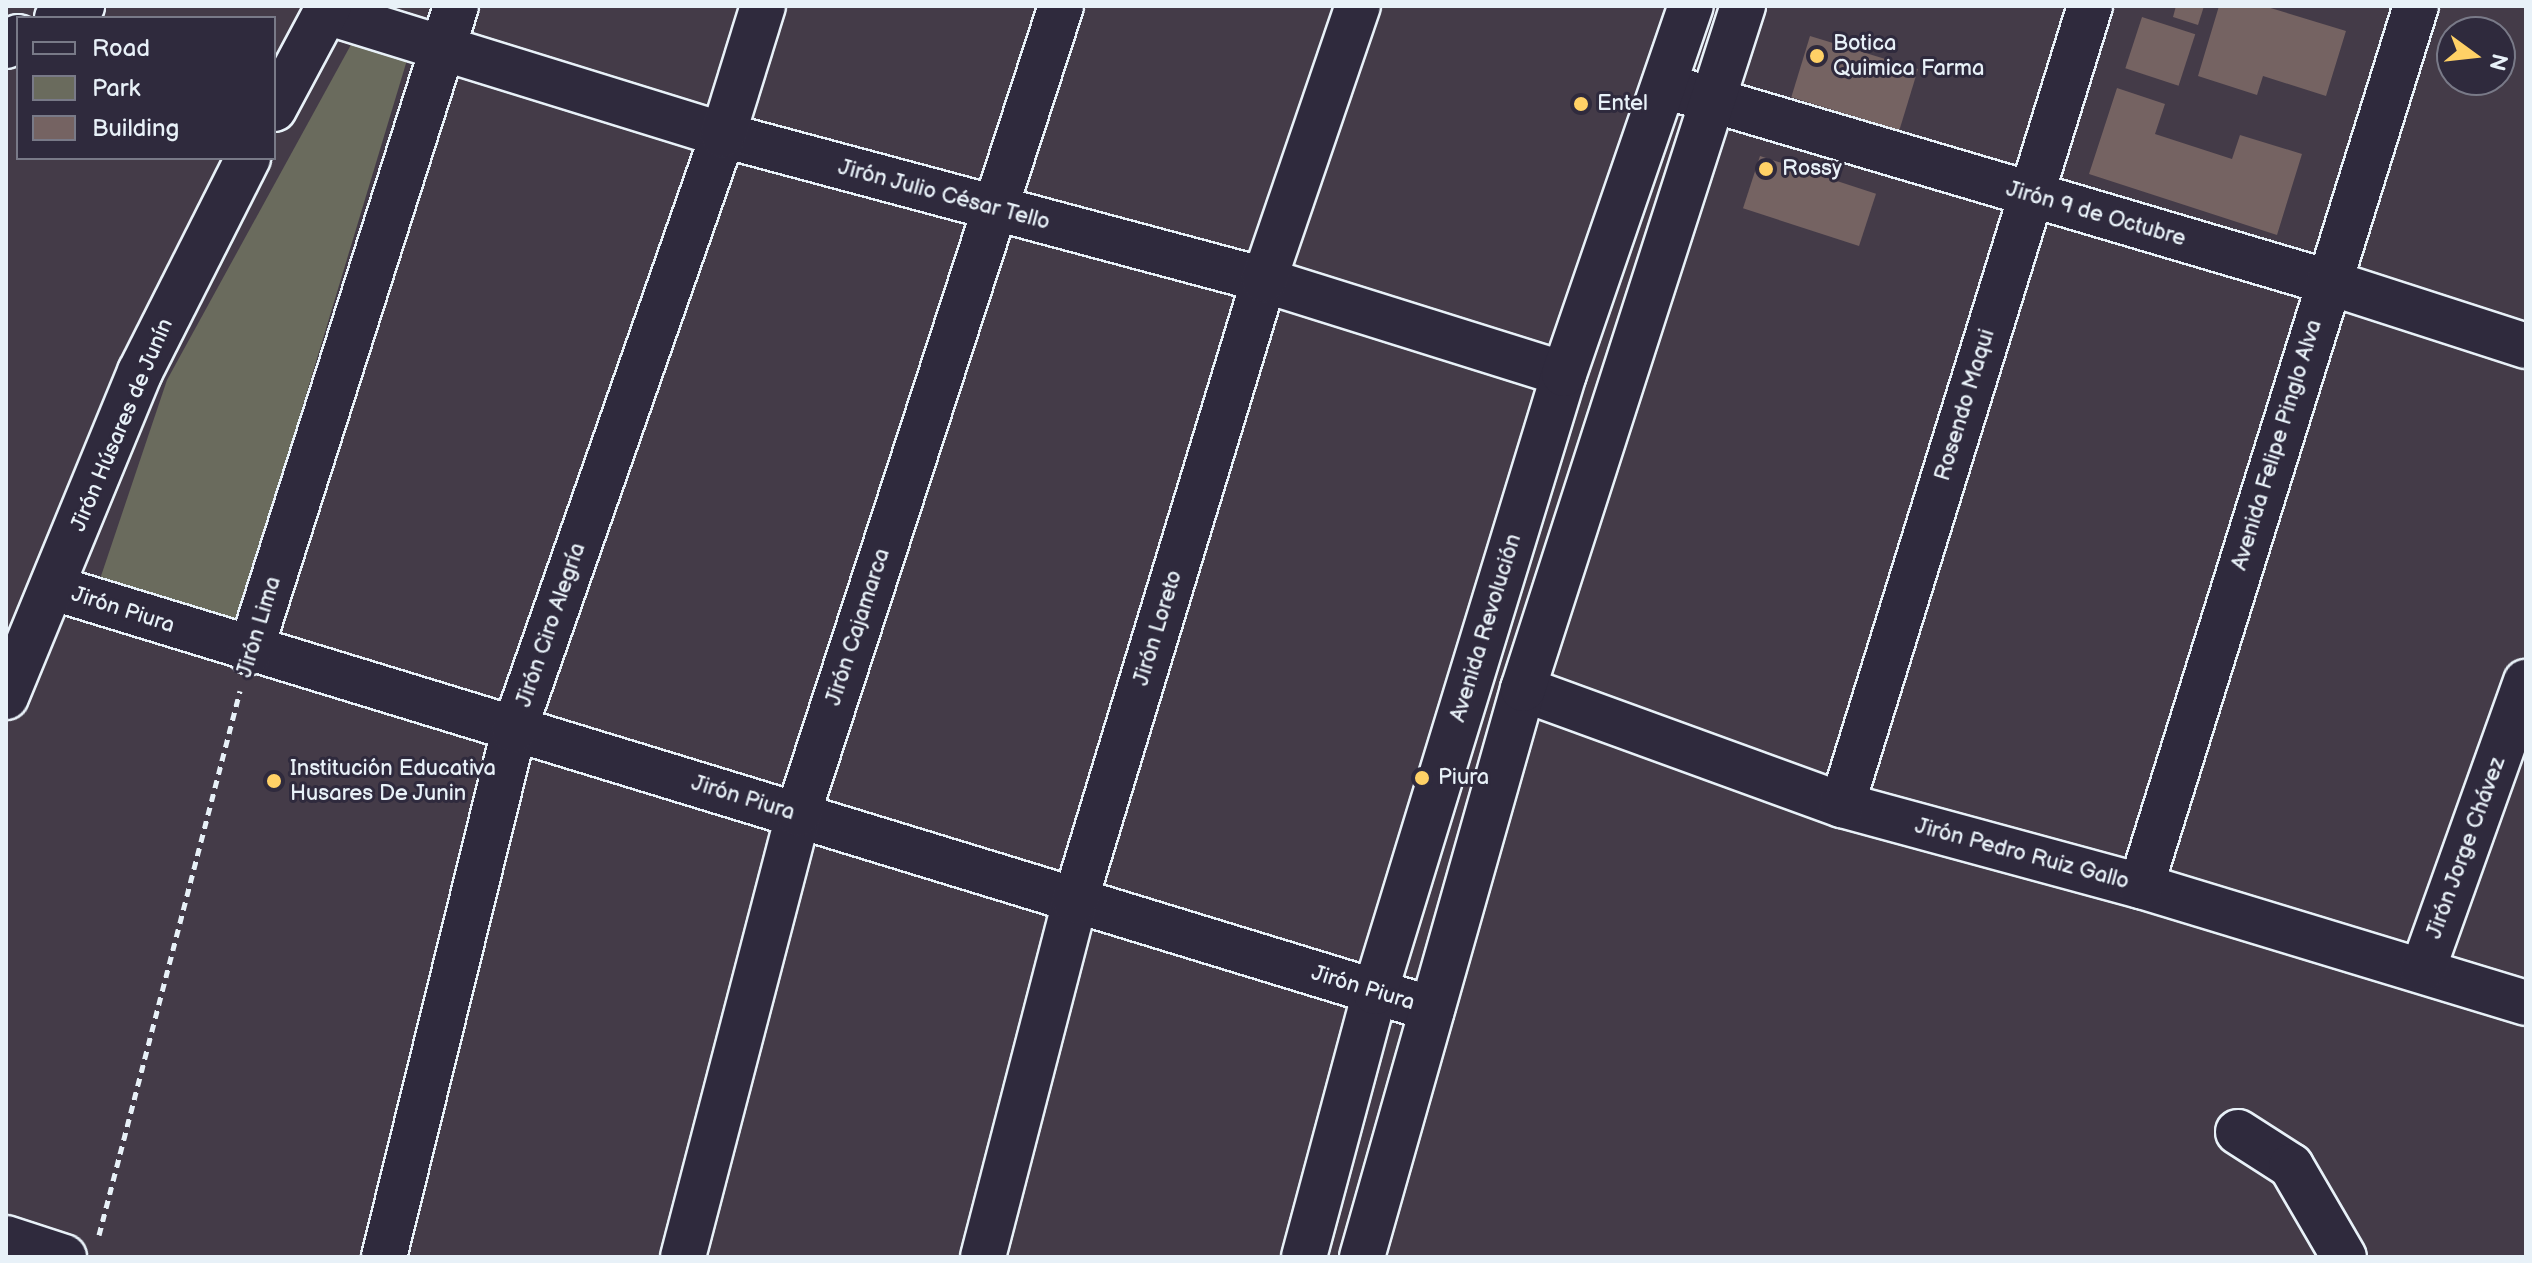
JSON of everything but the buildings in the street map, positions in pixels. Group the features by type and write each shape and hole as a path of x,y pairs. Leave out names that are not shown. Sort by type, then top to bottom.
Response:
{"street":[{"path":"61,16 82,6"},
{"name":"Jirón Lima","path":"250,652 456,6"},
{"name":"Jirón Ciro Alegría","path":"384,1257 514,730 723,135 763,6"},
{"name":"Jirón Cajamarca","path":"683,1257 798,814 1061,6"},
{"name":"Jirón Loreto","path":"983,1257 1075,901 1264,280 1358,6"},
{"name":"Avenida Revolución","path":"1304,1257 1375,992 1564,374 1691,6"},
{"path":"1362,1257 1523,689 1743,6"},
{"name":"Rosendo Maqui","path":"1842,805 2090,6"},
{"name":"Avenida Felipe Pinglo Alva","path":"2141,886 2416,6"},
{"path":"276,105 328,9"},
{"name":"Jirón Julio César Tello","path":"328,9 441,49 723,135 1264,280 1564,374"},
{"name":"Jirón 9 de Octubre","path":"1665,86 2328,282 2526,346"},
{"name":"Jirón Húsares de Junín","path":"6,697 54,588 140,372 247,160"},
{"name":"Jirón Piura","path":"54,588 250,652 798,814 1432,1009"},
{"name":"Jirón Jorge Chávez","path":"2423,969 2526,682"},
{"name":"Jirón Pedro Ruiz Gallo","path":"1523,689 1842,805 2141,886 2423,969 2526,1003"},
{"path":"2238,1132 2291,1166 2344,1257"},
{"path":"6,1238 81,1249"}],"path":[{"name":"Jirón Lima","path":"81,1249 250,652"}],"green space":[{"path":"353,41 407,60 234,634 96,591 167,380"}],"place":[{"name":"Botica Quimica Farma","path":"1817,56"},
{"name":"Entel","path":"1581,104"},
{"name":"Rossy","path":"1766,169"},
{"name":"Piura","path":"1422,778"},
{"name":"Institución Educativa Husares De Junin","path":"274,781"}]}
